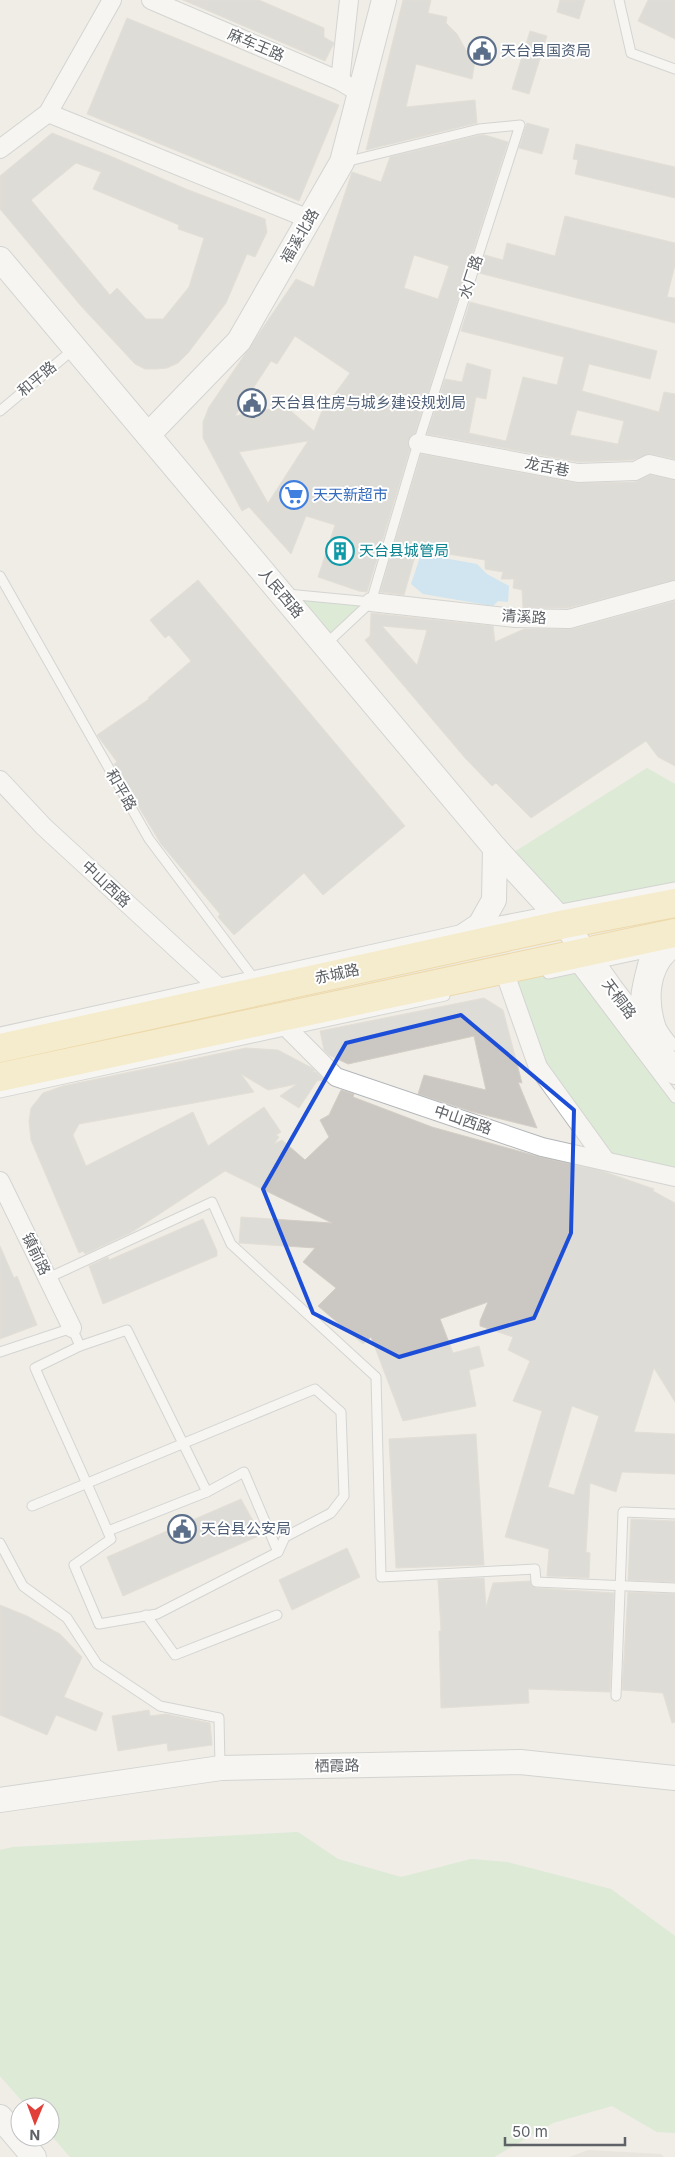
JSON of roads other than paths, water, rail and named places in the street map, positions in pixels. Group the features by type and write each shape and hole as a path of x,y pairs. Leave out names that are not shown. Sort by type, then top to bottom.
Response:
{"main road":[{"name":"福溪北路","path":"148,435 239,341 342,162 350,87 384,0"},
{"name":"人民西路","path":"0,259 495,848 559,917"},
{"path":"441,951 480,925 494,900 495,848"},
{"name":"赤城路","path":"0,1048 441,951 559,917 675,903"},
{"name":"天桐路","path":"559,917 585,961 649,1037 675,1072"},
{"name":"赤城路","path":"0,1077 282,1024 585,961 675,932"},
{"path":"649,1037 644,1022 642,997 675,937"},
{"name":"栖霞路","path":"0,1800 220,1768 520,1762 675,1778"},
{"path":"0,2117 34,2157"}],"street":[{"path":"0,149 48,112 112,0"},
{"name":"麻车王路","path":"151,0 350,87"},
{"path":"349,0 350,87"},
{"path":"48,112 309,219"},
{"name":"龙舌巷","path":"418,443 578,473 635,471 649,464 675,470"},
{"name":"清溪路","path":"370,602 515,618 569,619 675,590"},
{"name":"中山西路","path":"0,780 44,827 216,984"},
{"path":"507,982 538,1067 606,1161"},
{"name":"中山西路","path":"282,1024 336,1077 542,1147 675,1177"},
{"name":"镇前路","path":"0,1181 72,1328"}],"lane":[{"path":"619,0 631,53 675,68"},
{"name":"水厂路","path":"342,162 479,128 520,125 418,443 370,602"},
{"name":"和平路","path":"0,411 75,348"},
{"name":"和平路","path":"0,576 149,839 263,991"},
{"path":"281,594 370,602"},
{"path":"324,645 370,602"},
{"path":"0,1032 480,925 559,917 675,887"},
{"path":"542,975 585,961 668,950 668,959 657,980 656,1003 662,1028 675,1046"},
{"path":"585,961 675,1098"},
{"path":"0,1093 282,1024 450,995"},
{"path":"48,1278 212,1202 231,1244 376,1377 381,1577 535,1569 536,1582 675,1588"},
{"path":"0,1352 72,1328 80,1346"},
{"path":"32,1506 86,1484 183,1444 315,1389 341,1412 344,1496 331,1514 285,1538 278,1552 157,1614 99,1624 74,1565 111,1540 108,1531 86,1484 35,1368 80,1346 127,1330 183,1444 207,1492"},
{"path":"108,1531 207,1492 244,1472 278,1552"},
{"path":"616,1696 622,1512 675,1514"},
{"path":"0,1543 23,1586 67,1618 97,1664 160,1706 219,1718 220,1768"},
{"path":"146,1616 176,1655 277,1615"}],"water":[{"path":"421,554 477,564 487,574 509,586 508,602 498,601 493,606 423,594 411,584"}],"place":[{"name":"天台县国资局","path":"482,51"},
{"name":"天台县住房与城乡建设规划局","path":"252,403"},
{"name":"天天新超市","path":"294,495"},
{"name":"天台县城管局","path":"340,551"},
{"name":"天台县公安局","path":"182,1529"}]}
